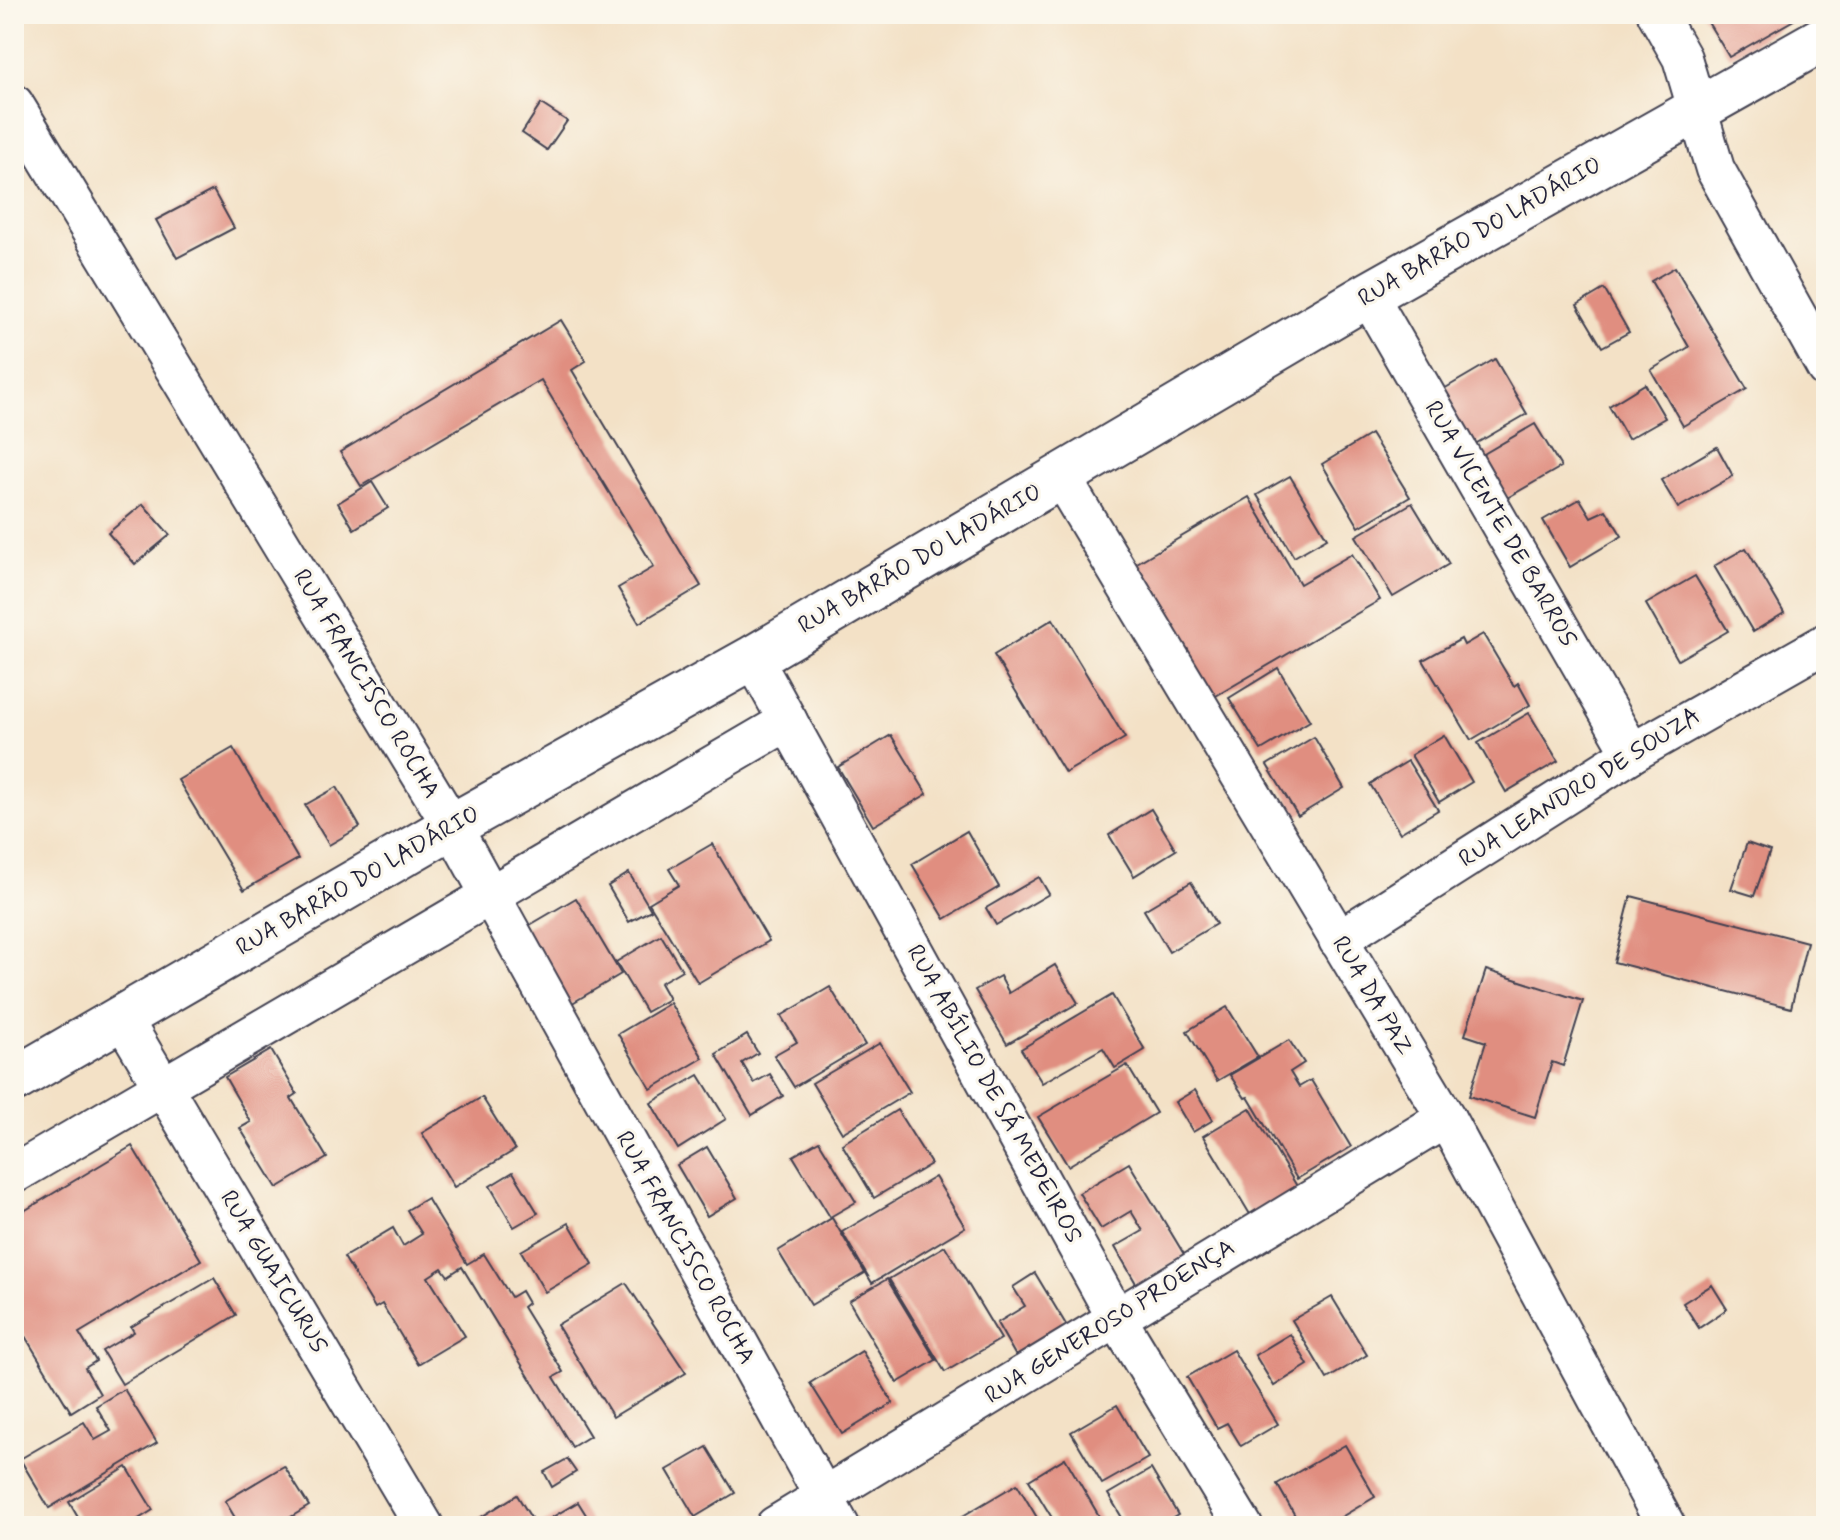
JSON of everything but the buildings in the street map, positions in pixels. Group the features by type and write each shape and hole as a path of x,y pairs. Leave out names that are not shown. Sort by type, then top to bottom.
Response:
{"main road":[{"name":"RUA BARÃO DO LADÁRIO","path":"14,1080 452,826 753,658 1368,295 1826,37"}],"street":[{"path":"1657,14 1682,58 1715,169 1826,368"},
{"name":"RUA FRANCISCO ROCHA","path":"14,104 452,826 832,1512"},
{"name":"RUA VICENTE DE BARROS","path":"1368,295 1632,753"},
{"name":"RUA DA PAZ","path":"1061,477 1446,1118 1666,1526"},
{"name":"RUA LEANDRO DE SOUZA","path":"1338,940 1632,753 1826,643"},
{"name":"RUA ABÍLIO DE SÁ MEDEIROS","path":"753,658 1116,1317 1243,1526"},
{"path":"14,1174 788,721"},
{"name":"RUA GUAICURUS","path":"122,1018 424,1526"},
{"name":"RUA GENEROSO PROENÇA","path":"775,1526 832,1512 1116,1317 1446,1118"}]}
